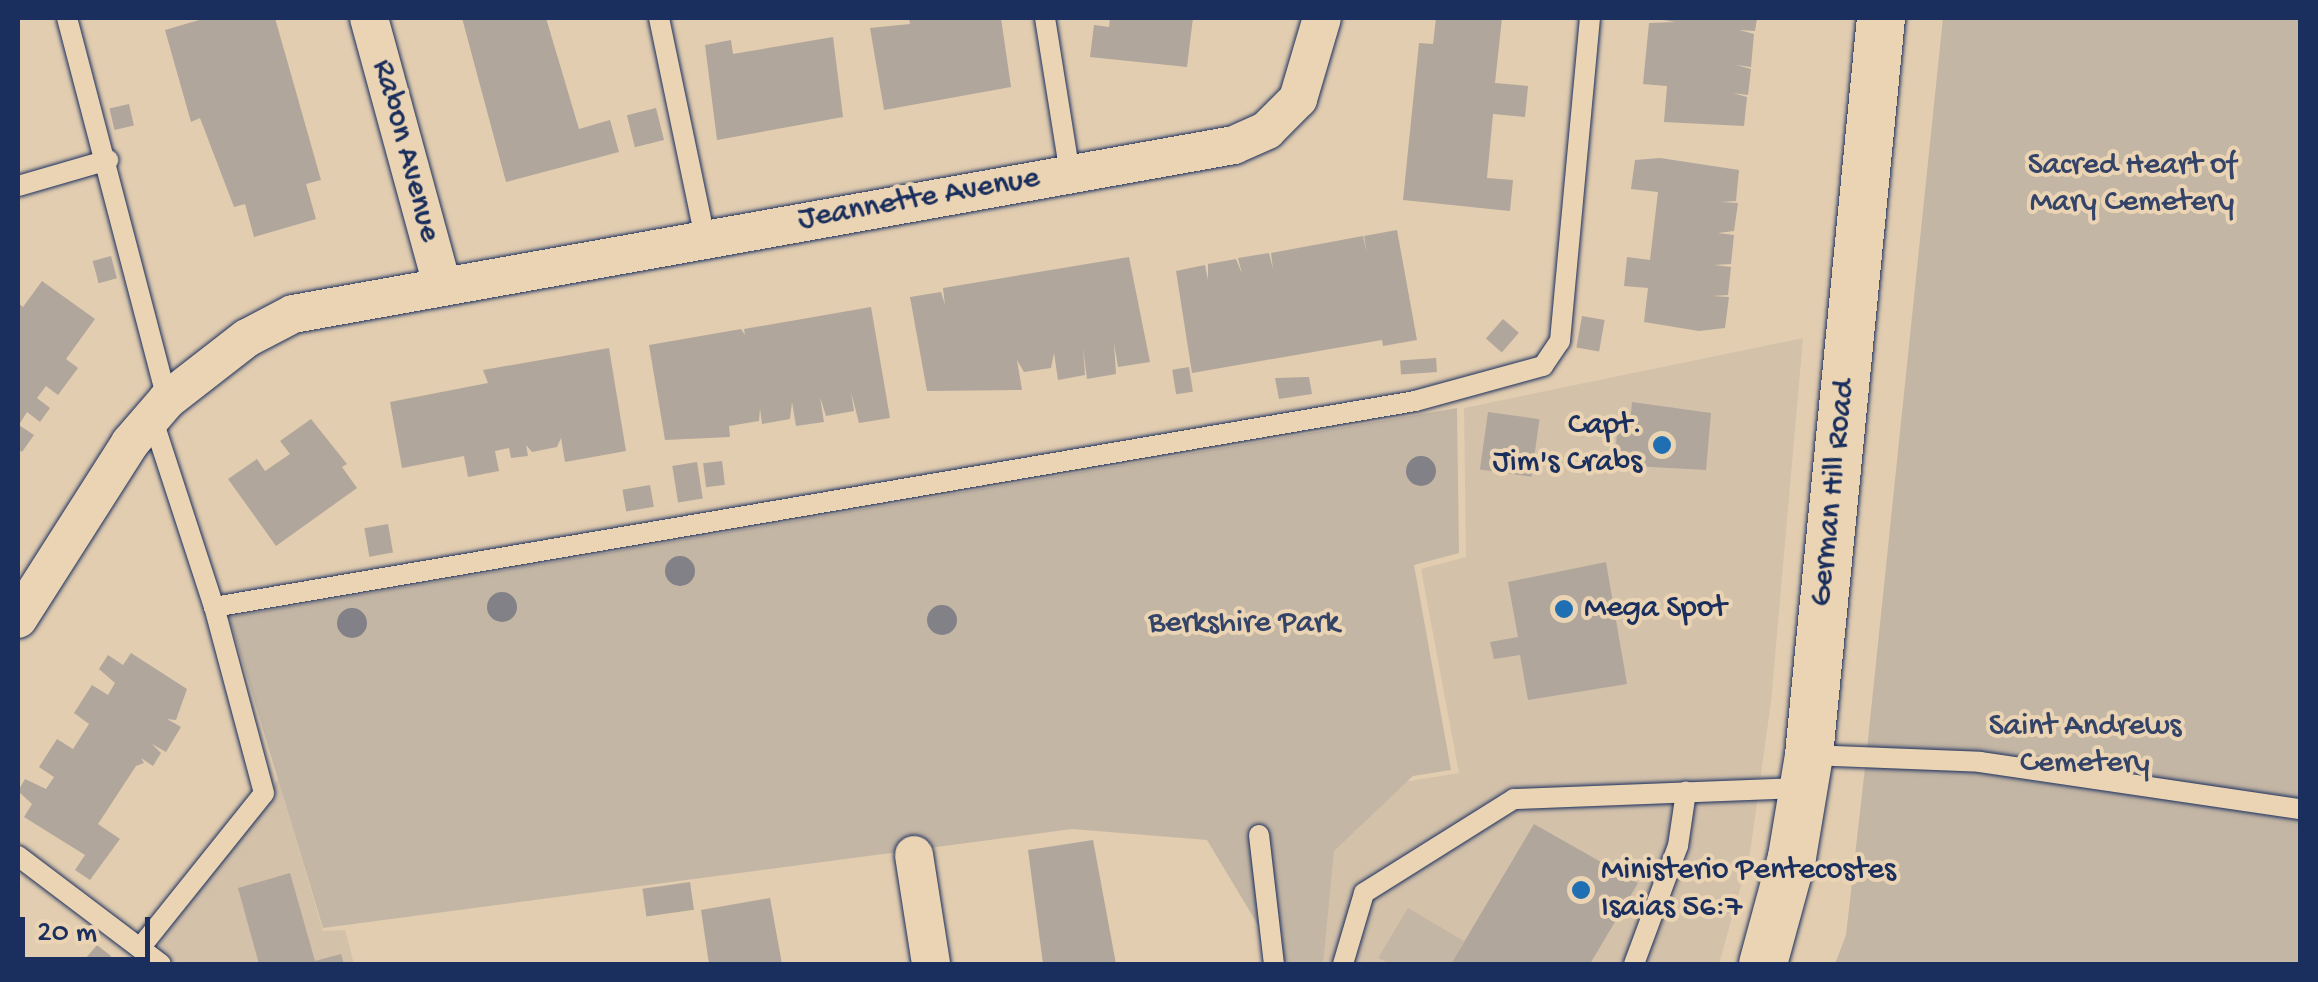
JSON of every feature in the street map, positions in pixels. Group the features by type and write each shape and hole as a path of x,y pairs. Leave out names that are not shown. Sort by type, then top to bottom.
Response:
{"street":[{"name":"Rabon Avenue","path":"369,18 442,285"},
{"name":"Jeannette Avenue","path":"18,619 159,409 246,338 293,314 1173,158 1267,130 1298,99 1322,18"},
{"name":"German Hill Road","path":"1763,964 1806,771 1881,18"},
{"path":"914,855 931,964"}],"lane":[{"path":"67,18 108,160 159,409 264,794 140,948"},
{"path":"660,18 705,238"},
{"path":"1045,18 1070,174"},
{"path":"214,607 1415,401 1543,366 1560,341 1590,18"},
{"path":"18,186 108,160"},
{"path":"1343,964 1364,893 1514,799 1686,792 1806,771 1980,762 2300,809"},
{"path":"1634,964 1678,846 1686,792"},
{"path":"1259,836 1274,964"},
{"path":"18,856 161,964"}],"shaded area":[{"path":"1803,338 1771,702 1750,853 1719,964 1285,964 1305,798 1459,773 1421,569 1466,557 1464,408"},
{"path":"278,779 323,931 345,930 354,964 175,964 154,948"}],"green space":[{"name":"Saint Andrews Cemetery","path":"1943,18 2300,18 2300,964 1835,964 1846,935"},
{"name":"Berkshire Park","path":"1457,408 1459,553 1414,565 1451,770 1413,776 1334,851 1323,964 1264,964 1258,925 1207,840 1072,829 323,928 229,617"},
{"path":"1408,908 1464,941 1451,964 1391,964 1378,958"}],"building":[{"path":"206,18 275,18 321,180 306,184 316,219 254,237 245,204 234,207 200,118 191,122 165,30"},
{"path":"462,18 546,18 579,129 610,120 619,152 506,182"},
{"path":"909,18 1001,18 1011,87 884,110 870,28 910,24"},
{"path":"1110,18 1193,18 1187,67 1090,57 1094,25 1109,27"},
{"path":"1436,18 1502,18 1495,83 1528,86 1525,117 1493,114 1487,178 1513,180 1510,211 1403,200 1419,43 1433,44"},
{"path":"1652,18 1757,18 1755,31 1739,30 1754,34 1751,67 1736,65 1751,69 1748,95 1733,93 1747,97 1744,126 1664,122 1667,86 1643,84 1649,23 1675,22"},
{"path":"833,37 843,117 717,140 705,45 731,40 733,54"},
{"path":"129,104 134,125 114,130 110,108"},
{"path":"656,108 664,140 635,147 627,115"},
{"path":"1660,158 1739,170 1736,201 1721,202 1738,203 1734,231 1718,233 1734,235 1731,264 1714,265 1731,267 1728,295 1712,296 1729,297 1725,328 1699,331 1644,322 1648,288 1624,286 1627,257 1650,260 1658,192 1631,189 1635,160"},
{"path":"1397,230 1417,340 1383,346 1382,340 1192,373 1176,271 1205,265 1208,280 1208,264 1236,259 1242,274 1238,258 1269,253 1273,269 1271,253 1363,236 1367,253 1364,236"},
{"path":"111,256 117,278 99,283 93,261"},
{"path":"1129,257 1150,362 1118,367 1114,343 1116,374 1087,379 1083,348 1085,375 1058,380 1054,353 1051,368 1024,372 1017,360 1022,390 927,391 910,297 941,292 945,305 943,288"},
{"path":"42,281 95,319 66,359 78,368 58,395 46,386 37,398 50,408 40,422 27,412 19,425 34,435 22,452 18,449 18,303 23,307"},
{"path":"871,307 890,418 859,423 851,392 854,411 826,416 820,397 824,422 796,426 792,402 790,419 762,424 760,408 759,421 729,426 730,437 665,440 649,345 741,329 745,335 744,329"},
{"path":"1582,316 1605,320 1599,352 1576,348"},
{"path":"1503,319 1519,333 1502,352 1486,339"},
{"path":"609,348 626,451 565,462 561,438 557,447 532,452 526,445 528,456 511,458 509,448 495,451 499,471 468,477 464,456 402,468 390,402 488,383 483,370"},
{"path":"1436,358 1437,372 1401,374 1400,361"},
{"path":"1189,367 1193,392 1176,394 1172,370"},
{"path":"1309,377 1312,394 1279,399 1275,378"},
{"name":"Capt. Jim's Crabs","path":"1632,402 1711,413 1706,470 1614,465 1618,424 1630,425"},
{"path":"1488,412 1539,419 1531,477 1480,469"},
{"path":"311,419 347,464 342,467 357,488 276,546 228,479 257,459 265,471 290,454 280,441"},
{"path":"722,461 725,485 706,487 703,463"},
{"path":"697,462 703,499 678,502 672,466"},
{"path":"650,485 654,507 626,512 622,490"},
{"path":"388,524 393,553 369,557 364,528"},
{"name":"Mega Spot","path":"1606,562 1627,684 1528,700 1520,655 1494,659 1490,642 1518,637 1508,582"},
{"path":"131,653 187,689 176,720 167,719 181,727 166,752 152,744 161,753 153,766 141,758 144,763 136,766 98,824 120,839 90,880 75,870 85,855 24,817 32,804 18,791 25,779 46,789 54,777 39,767 57,739 73,749 89,724 74,713 92,685 108,695 115,683 99,669 108,655 123,665"},
{"path":"1534,824 1638,883 1590,964 1451,964"},
{"path":"1093,840 1116,964 1043,964 1028,850"},
{"path":"290,873 315,961 341,954 344,964 259,964 238,888"},
{"path":"690,882 694,910 646,916 642,889"},
{"path":"770,898 782,964 709,964 701,910"},
{"path":"97,945 111,956 104,964 81,964"}],"place":[{"name":"Capt. Jim's Crabs","path":"1662,445"},
{"name":"Mega Spot","path":"1564,609"},
{"name":"Ministerio Pentecostes Isaias 56:7","path":"1581,890"}],"park label":[{"name":"Sacred Heart of Mary Cemetery","path":"2132,186"}]}
